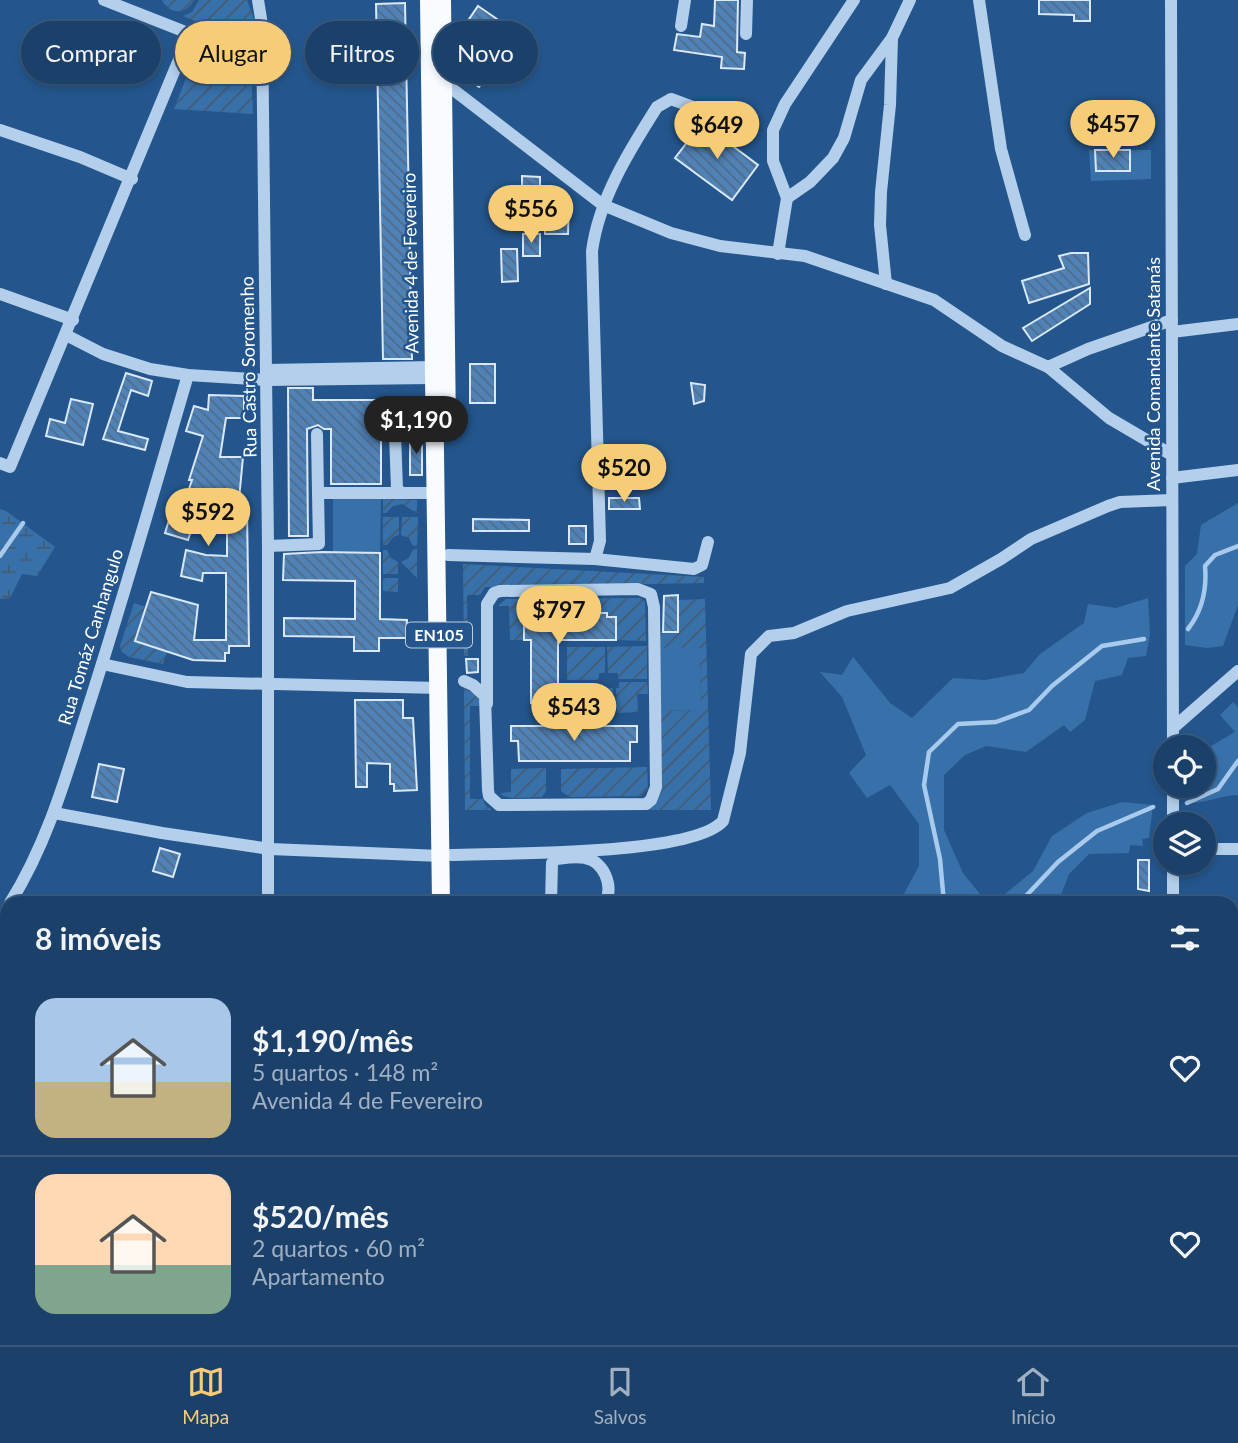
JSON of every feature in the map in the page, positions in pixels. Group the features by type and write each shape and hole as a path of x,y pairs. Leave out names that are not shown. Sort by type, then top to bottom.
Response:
{"main road":[{"name":"Avenida 4 de Fevereiro","path":"429,0 436,493 451,683"},
{"name":"Avenida 4 de Fevereiro","path":"442,0 442,21"},
{"name":"Avenida 4 de Fevereiro","path":"442,84 451,683 443,896"},
{"name":"Avenida 4 de Fevereiro","path":"446,856 451,896"}],"street":[{"path":"104,0 175,27"},
{"name":"Rua Castro Soromenho","path":"258,0 261,21"},
{"path":"681,26 685,0"},
{"path":"746,34 747,0"},
{"path":"778,254 788,198 772,161 773,130 785,104 854,0"},
{"path":"788,198 810,182 833,158 844,138 861,80 892,38 910,0"},
{"path":"979,0 1000,149 1025,235"},
{"name":"Avenida Comandante Satanás","path":"1171,0 1173,735"},
{"path":"886,284 880,225 890,105 892,38"},
{"path":"0,463 10,467 175,73"},
{"name":"Rua Castro Soromenho","path":"262,84 267,375 268,896"},
{"path":"446,84 603,205 671,233 720,246 805,256 934,300 1002,346 1048,367 1109,418 1172,455"},
{"path":"595,559 600,541 592,251 595,229 603,205 657,107 671,99 720,117"},
{"path":"0,130 80,157 132,179"},
{"path":"0,294 73,320"},
{"path":"1048,367 1088,349 1172,326 1238,324"},
{"path":"66,335 103,354 127,362 188,375 433,373"},
{"name":"Rua Tomáz Canhangulo","path":"14,896 54,813 102,664 188,375"},
{"path":"268,546 319,544 317,434"},
{"path":"395,435 396,486 401,493"},
{"path":"1172,478 1238,470"},
{"path":"318,493 436,493"},
{"path":"54,813 270,849 446,856 640,846 681,840 716,827 723,821 740,753 751,654 769,636 794,633 847,611 950,588 1031,539 1108,506 1120,502 1172,500"},
{"path":"448,555 595,559 694,569 702,565 708,542"},
{"path":"638,589 650,594 654,607 656,787 651,800 646,804 499,805 489,796 488,790 487,704 487,604 494,593 638,589"},
{"path":"102,664 187,682 268,686 451,683 481,677 487,669"},
{"path":"1173,729 1238,671"},
{"path":"451,683 480,689 487,704"},
{"path":"1216,849 1238,849"},
{"path":"551,896 552,863 556,859 583,857 601,867 607,879 608,896"},
{"path":"1173,875 1173,896"}],"green space":[{"path":"162,0 194,0 182,11 174,11"},
{"path":"199,0 247,0 254,19 195,21 183,16 192,12"},
{"path":"184,84 252,84 253,114 174,109"},
{"path":"1089,150 1095,150 1097,171 1130,171 1130,150 1151,150 1151,179 1091,181"},
{"path":"333,497 381,497 380,553 333,552"},
{"path":"383,499 417,500 417,513 402,504 383,513"},
{"path":"1238,503 1238,605 1223,646 1207,648 1185,645 1185,566 1197,554 1201,525"},
{"path":"0,509 55,547 37,576 22,574 10,598 0,599"},
{"path":"383,517 399,517 399,535 393,537 387,545 383,545"},
{"path":"402,517 418,517 417,546 413,546 409,538 401,535"},
{"path":"413,549 417,549 417,578 401,562 409,558"},
{"path":"383,550 387,550 391,558 398,562 398,574 383,574"},
{"path":"463,564 704,577 704,583 485,587 480,595 467,595 468,656 464,656"},
{"path":"383,578 398,578 398,592 383,591"},
{"path":"640,598 645,602 646,641 616,640 616,617 607,617 606,613 524,613 524,640 510,640 509,606 498,606 506,599"},
{"path":"1148,598 1150,634 1146,656 1128,658 1122,675 1095,681 1085,720 1070,732 1064,725 1026,752 986,746 965,755 944,775 944,830 963,873 981,896 903,896 919,866 919,824 890,785 867,798 849,773 866,755 842,697 820,672 842,675 853,657 890,703 912,718 953,678 985,680 1024,673 1040,654 1084,623 1088,604 1116,608"},
{"path":"705,599 711,810 637,810 653,805 660,711 701,710 700,648 659,648 659,632 678,631 678,600"},
{"path":"134,603 146,607 135,641 167,652 163,664 129,657 121,651 120,646"},
{"path":"647,646 647,679 618,679 618,673 608,673 607,647"},
{"path":"567,647 605,647 605,673 599,673 599,680 567,680"},
{"path":"659,648 700,648 701,710 660,711"},
{"path":"619,682 647,682 648,694 637,694 638,712 617,713 616,688 619,688"},
{"path":"568,683 599,683 599,688 613,688 613,713 568,713"},
{"path":"464,688 476,695 483,706 470,706 470,799 483,799 485,805 492,810 465,810"},
{"path":"1233,702 1238,707 1238,795 1187,803 1188,798 1216,798 1216,743 1235,732 1220,715"},
{"path":"647,767 648,788 641,796 570,797 561,791 561,769"},
{"path":"546,768 546,791 542,797 512,798 501,795 511,792 511,769"},
{"path":"1122,802 1153,805 1149,838 1142,839 1143,846 1130,845 1129,853 1089,854 1069,874 1061,896 1001,896 1033,871 1052,836 1087,813"}],"building":[{"path":"715,0 738,0 737,52 745,53 744,69 721,68 722,57 674,50 677,34 700,37 702,24 714,26"},
{"path":"1039,0 1090,0 1090,21 1074,21 1074,15 1039,14"},
{"path":"405,3 405,21 376,21 376,4"},
{"path":"478,6 500,21 468,21"},
{"path":"378,84 407,84 412,359 383,359"},
{"path":"702,123 758,165 732,200 675,158"},
{"path":"1095,150 1130,150 1130,171 1096,171"},
{"path":"522,176 540,177 540,199 522,198"},
{"path":"546,198 569,199 568,234 545,234"},
{"path":"523,234 540,234 540,256 523,256"},
{"path":"501,249 517,249 518,281 502,282"},
{"path":"1088,253 1089,284 1029,303 1022,281 1064,268 1059,256"},
{"path":"1090,288 1090,304 1032,341 1023,328"},
{"path":"470,364 495,364 495,403 470,403"},
{"path":"126,373 152,381 148,396 131,390 118,431 148,439 145,450 103,439"},
{"path":"691,383 705,385 704,401 694,404"},
{"path":"288,388 313,388 313,400 408,400 408,427 395,425 381,428 381,484 331,484 331,429 318,425 307,429 308,536 289,536"},
{"path":"209,395 244,396 244,418 226,418 220,457 243,457 238,510 247,510 249,646 229,646 225,661 193,660 135,641 151,592 198,605 194,640 226,640 226,573 203,573 202,581 181,576 186,550 227,556 227,497 189,489 192,480 189,480 203,436 186,431 194,406 208,410"},
{"path":"71,399 93,404 83,445 46,436 50,419 65,423"},
{"path":"410,437 422,437 422,475 410,475"},
{"path":"609,498 639,498 640,509 609,509"},
{"path":"175,501 190,506 189,511 192,512 188,526 192,528 188,540 165,533"},
{"path":"473,519 529,520 529,531 473,531"},
{"path":"569,526 586,526 586,544 569,544"},
{"path":"380,553 380,619 407,620 406,638 379,638 379,651 354,651 354,637 284,636 284,618 355,619 355,581 283,580 284,554"},
{"path":"678,595 678,632 663,632 664,596"},
{"path":"524,613 607,613 607,617 616,617 616,640 558,640 558,684 563,684 563,703 531,703 531,640 524,640"},
{"path":"466,659 478,659 478,672 467,673"},
{"path":"355,700 403,700 403,718 413,718 417,790 394,791 394,784 390,784 390,764 367,763 367,787 356,787"},
{"path":"511,726 637,726 637,742 630,742 630,761 519,761 518,741 511,741"},
{"path":"99,764 124,769 117,802 92,797"},
{"path":"160,848 180,854 173,877 153,871"},
{"path":"1138,860 1149,860 1149,891 1138,889"}],"waterway":[{"path":"0,556 23,523"},
{"path":"1188,629 1203,599 1205,566 1215,555 1238,546"},
{"path":"943,896 940,859 924,785 929,752 958,724 996,722 1029,710 1052,686 1102,646 1144,639"},
{"path":"1187,803 1218,789 1238,761"},
{"path":"1026,896 1058,862 1097,831 1153,807"}]}
